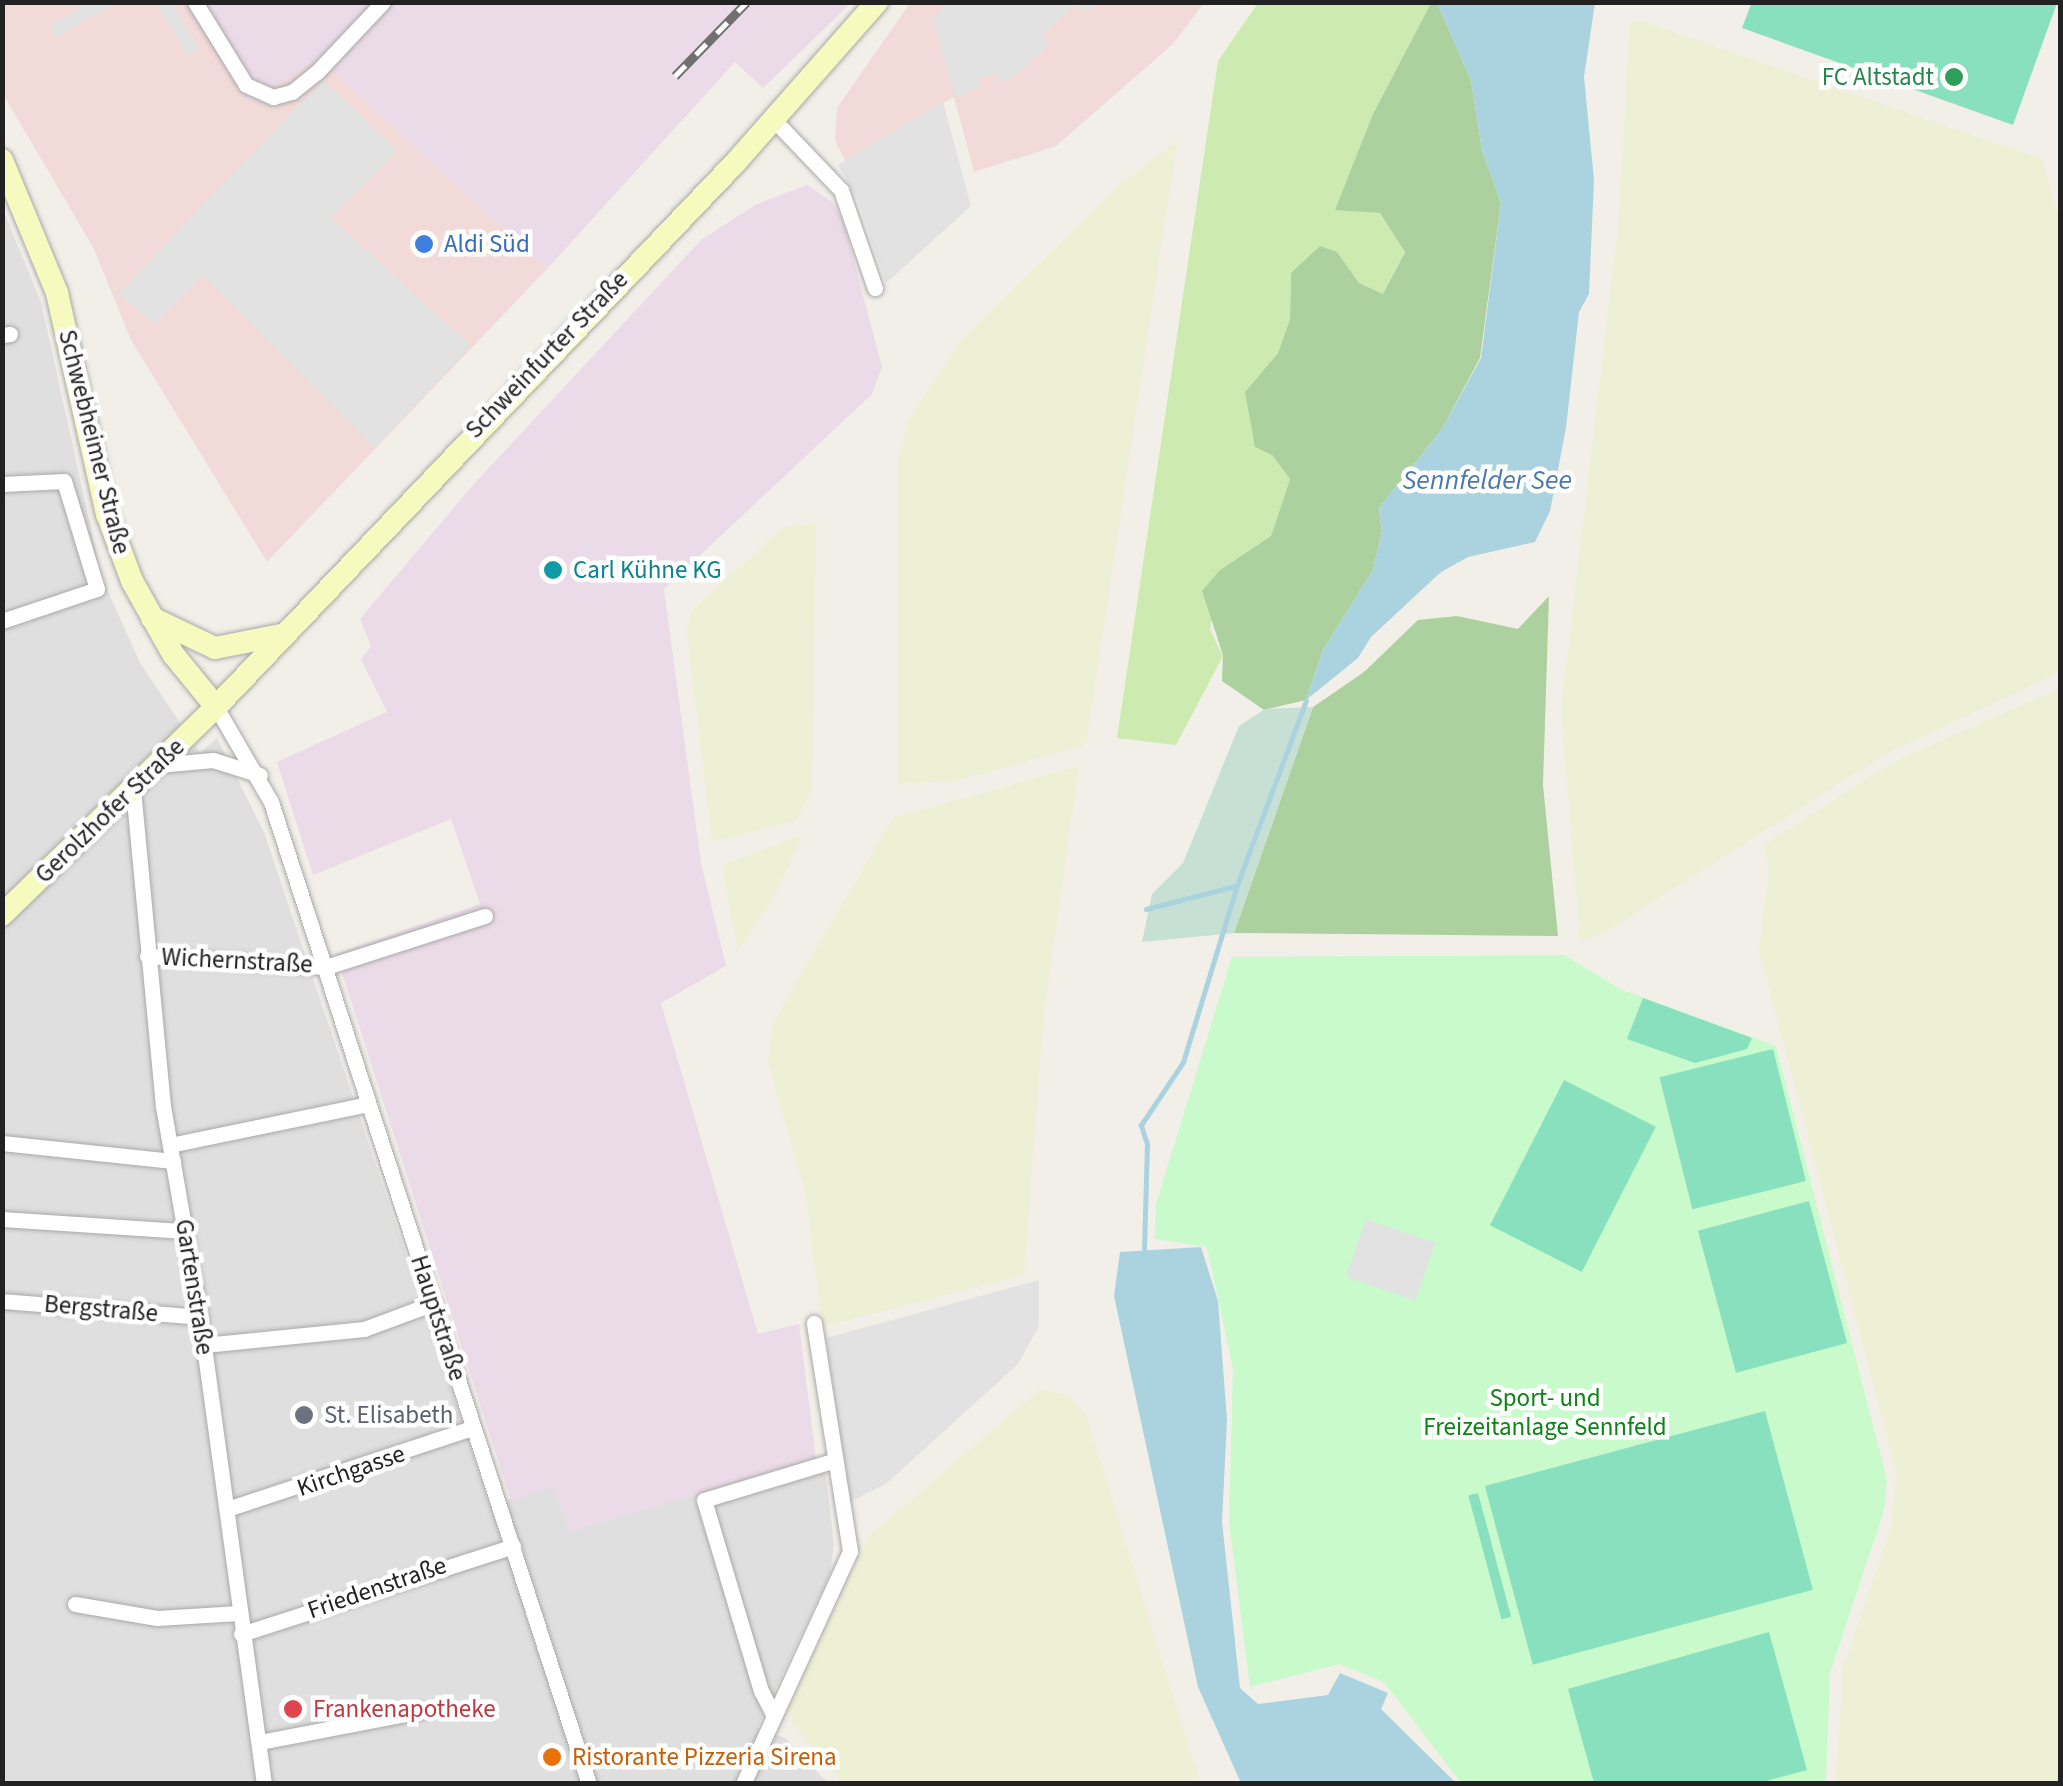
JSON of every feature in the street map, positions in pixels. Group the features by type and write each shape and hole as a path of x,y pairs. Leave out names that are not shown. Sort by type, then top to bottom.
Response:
{"main road":[{"name":"Schweinfurter Straße","path":"216,707 774,120 877,2"},
{"name":"Schwebheimer Straße","path":"2,160 57,292 108,514 150,616 216,707"},
{"path":"150,616 215,648 285,634"},
{"name":"Gerolzhofer Straße","path":"2,914 216,707"}],"street":[{"path":"195,2 246,85 272,97 292,92 316,72 383,2"},
{"path":"774,120 840,190 875,288"},
{"path":"2,484 64,481 97,589 2,621"},
{"name":"Hauptstraße","path":"216,707 260,775 326,967 589,1784"},
{"path":"158,765 212,760 260,775"},
{"name":"Gartenstraße","path":"133,789 147,956 171,1153 204,1345 264,1784"},
{"path":"326,967 486,916"},
{"name":"Wichernstraße","path":"147,956 326,967"},
{"path":"2,1143 171,1153 368,1104"},
{"path":"2,1219 185,1231"},
{"name":"Bergstraße","path":"2,1300 200,1318"},
{"path":"204,1345 364,1329 434,1303"},
{"path":"744,1784 850,1551 832,1462 814,1323"},
{"name":"Kirchgasse","path":"228,1509 472,1428"},
{"path":"774,1716 760,1691 704,1500 832,1462"},
{"name":"Friedenstraße","path":"241,1634 514,1546"},
{"path":"75,1604 156,1618 239,1613"},
{"path":"260,1742 421,1711"}],"shaded area":[{"path":"90,2 117,3 56,38 49,26"},
{"path":"947,2 1099,3 1086,13 1077,5 1042,35 1050,45 1011,78 1000,82 997,73 978,79 980,88 955,97 933,19"},
{"path":"2,3 189,3 320,58 547,269 267,562 131,340 94,249 3,94"},
{"path":"156,3 172,3 200,49 188,56"},
{"path":"189,3 851,3 763,88 735,62 547,269 320,59 248,102"},
{"path":"910,3 1204,3 1173,44 1056,146 974,172 954,97 845,161 835,140 837,108"},
{"path":"323,80 397,150 331,218 471,346 374,448 203,276 155,324 118,294"},
{"path":"943,102 971,206 886,283 858,200 838,165"},
{"path":"807,185 832,202 843,220 882,367 872,394 664,589 701,863 726,966 661,1003 758,1334 799,1324 816,1459 570,1532 553,1487 511,1501 336,954 480,904 451,819 313,875 277,762 387,712 361,659 371,646 360,619 473,485 701,240 755,205"},
{"path":"2,207 41,302 102,578 140,663 200,753 217,738 264,832 490,1505 553,1487 571,1531 816,1459 826,1475 834,1544 830,1574 757,1728 785,1738 828,1783 3,1783"},
{"path":"1366,1219 1435,1243 1415,1300 1346,1277"},
{"path":"1039,1280 1039,1326 1018,1364 887,1483 850,1502 826,1338"}],"green space":[{"name":"FC Altstadt","path":"1752,2 2057,3 2013,125 1742,28"},
{"path":"1258,3 1431,3 1373,114 1336,209 1380,213 1405,251 1383,294 1359,283 1337,252 1291,273 1290,319 1278,353 1245,392 1272,455 1290,479 1271,536 1220,570 1210,630 1223,656 1176,745 1117,738 1218,61"},
{"path":"1431,3 1437,3 1471,80 1482,150 1501,203 1480,358 1442,429 1379,508 1382,531 1373,570 1323,650 1306,700 1264,710 1222,681 1223,655 1202,591 1220,570 1271,536 1290,479 1272,455 1255,447 1245,392 1278,353 1290,319 1291,273 1320,246 1337,252 1359,283 1383,294 1405,252 1380,213 1335,210 1373,114"},
{"path":"1639,20 2042,159 2060,222 2060,672 1886,754 1601,935 1580,940 1561,710 1619,218 1630,23"},
{"path":"1177,141 1086,745 956,781 898,784 897,464 909,420 960,342 1121,183"},
{"path":"816,523 812,790 796,821 712,842 687,631 691,611 782,528"},
{"path":"1549,596 1543,785 1558,936 1234,933 1313,707 1364,672 1418,620 1457,616 1518,629"},
{"path":"2060,688 2060,1783 1836,1783 1843,1668 1892,1524 1896,1471 1759,950 1769,873 1764,845 1895,761"},
{"path":"1313,707 1234,933 1142,942 1152,894 1183,863 1239,726 1265,709"},
{"path":"1079,766 1044,1012 1024,1275 822,1327 806,1195 768,1062 772,1024 893,818"},
{"path":"802,835 773,899 738,951 722,865"},
{"name":"Sport- und Freizeitanlage Sennfeld","path":"1564,955 1620,989 1776,1046 1887,1480 1884,1510 1830,1673 1826,1783 1461,1783 1384,1682 1339,1664 1250,1687 1229,1521 1233,1368 1207,1247 1155,1239 1156,1204 1232,957"},
{"path":"1643,998 1752,1038 1747,1049 1695,1063 1627,1039"},
{"path":"1773,1049 1806,1181 1692,1209 1659,1077"},
{"path":"1564,1080 1656,1127 1582,1272 1490,1225"},
{"path":"1809,1201 1847,1343 1736,1373 1698,1231"},
{"path":"1039,1390 1068,1395 1086,1415 1200,1783 843,1783 793,1725 788,1710 870,1535"},
{"path":"1765,1411 1813,1590 1533,1665 1485,1486"},
{"path":"1478,1493 1511,1617 1501,1619 1468,1496"},
{"path":"1769,1632 1807,1770 1759,1783 1594,1783 1568,1689"}],"water":[{"name":"Sennfelder See","path":"1437,3 1595,3 1584,77 1594,180 1589,294 1579,312 1566,428 1550,511 1535,542 1468,557 1441,572 1371,637 1358,658 1306,700 1323,650 1373,570 1382,531 1379,508 1442,429 1481,358 1501,203 1482,150 1471,80"},
{"path":"1201,1247 1218,1301 1227,1420 1222,1522 1240,1688 1258,1704 1328,1695 1340,1673 1388,1693 1381,1709 1456,1783 1241,1783 1198,1687 1114,1296 1120,1252"}],"waterway":[{"name":"Sennfelder See","path":"1144,1250 1147,1144 1141,1125 1183,1062 1237,885 1306,700"},
{"path":"1146,909 1235,886"}],"railway":[{"path":"675,76 747,2"}],"place":[{"name":"FC Altstadt","path":"1954,77"},
{"name":"Aldi Süd","path":"424,244"},
{"name":"Carl Kühne KG","path":"553,570"},
{"name":"St. Elisabeth","path":"304,1415"},
{"name":"Frankenapotheke","path":"293,1709"},
{"name":"Ristorante Pizzeria Sirena","path":"552,1757"}]}
